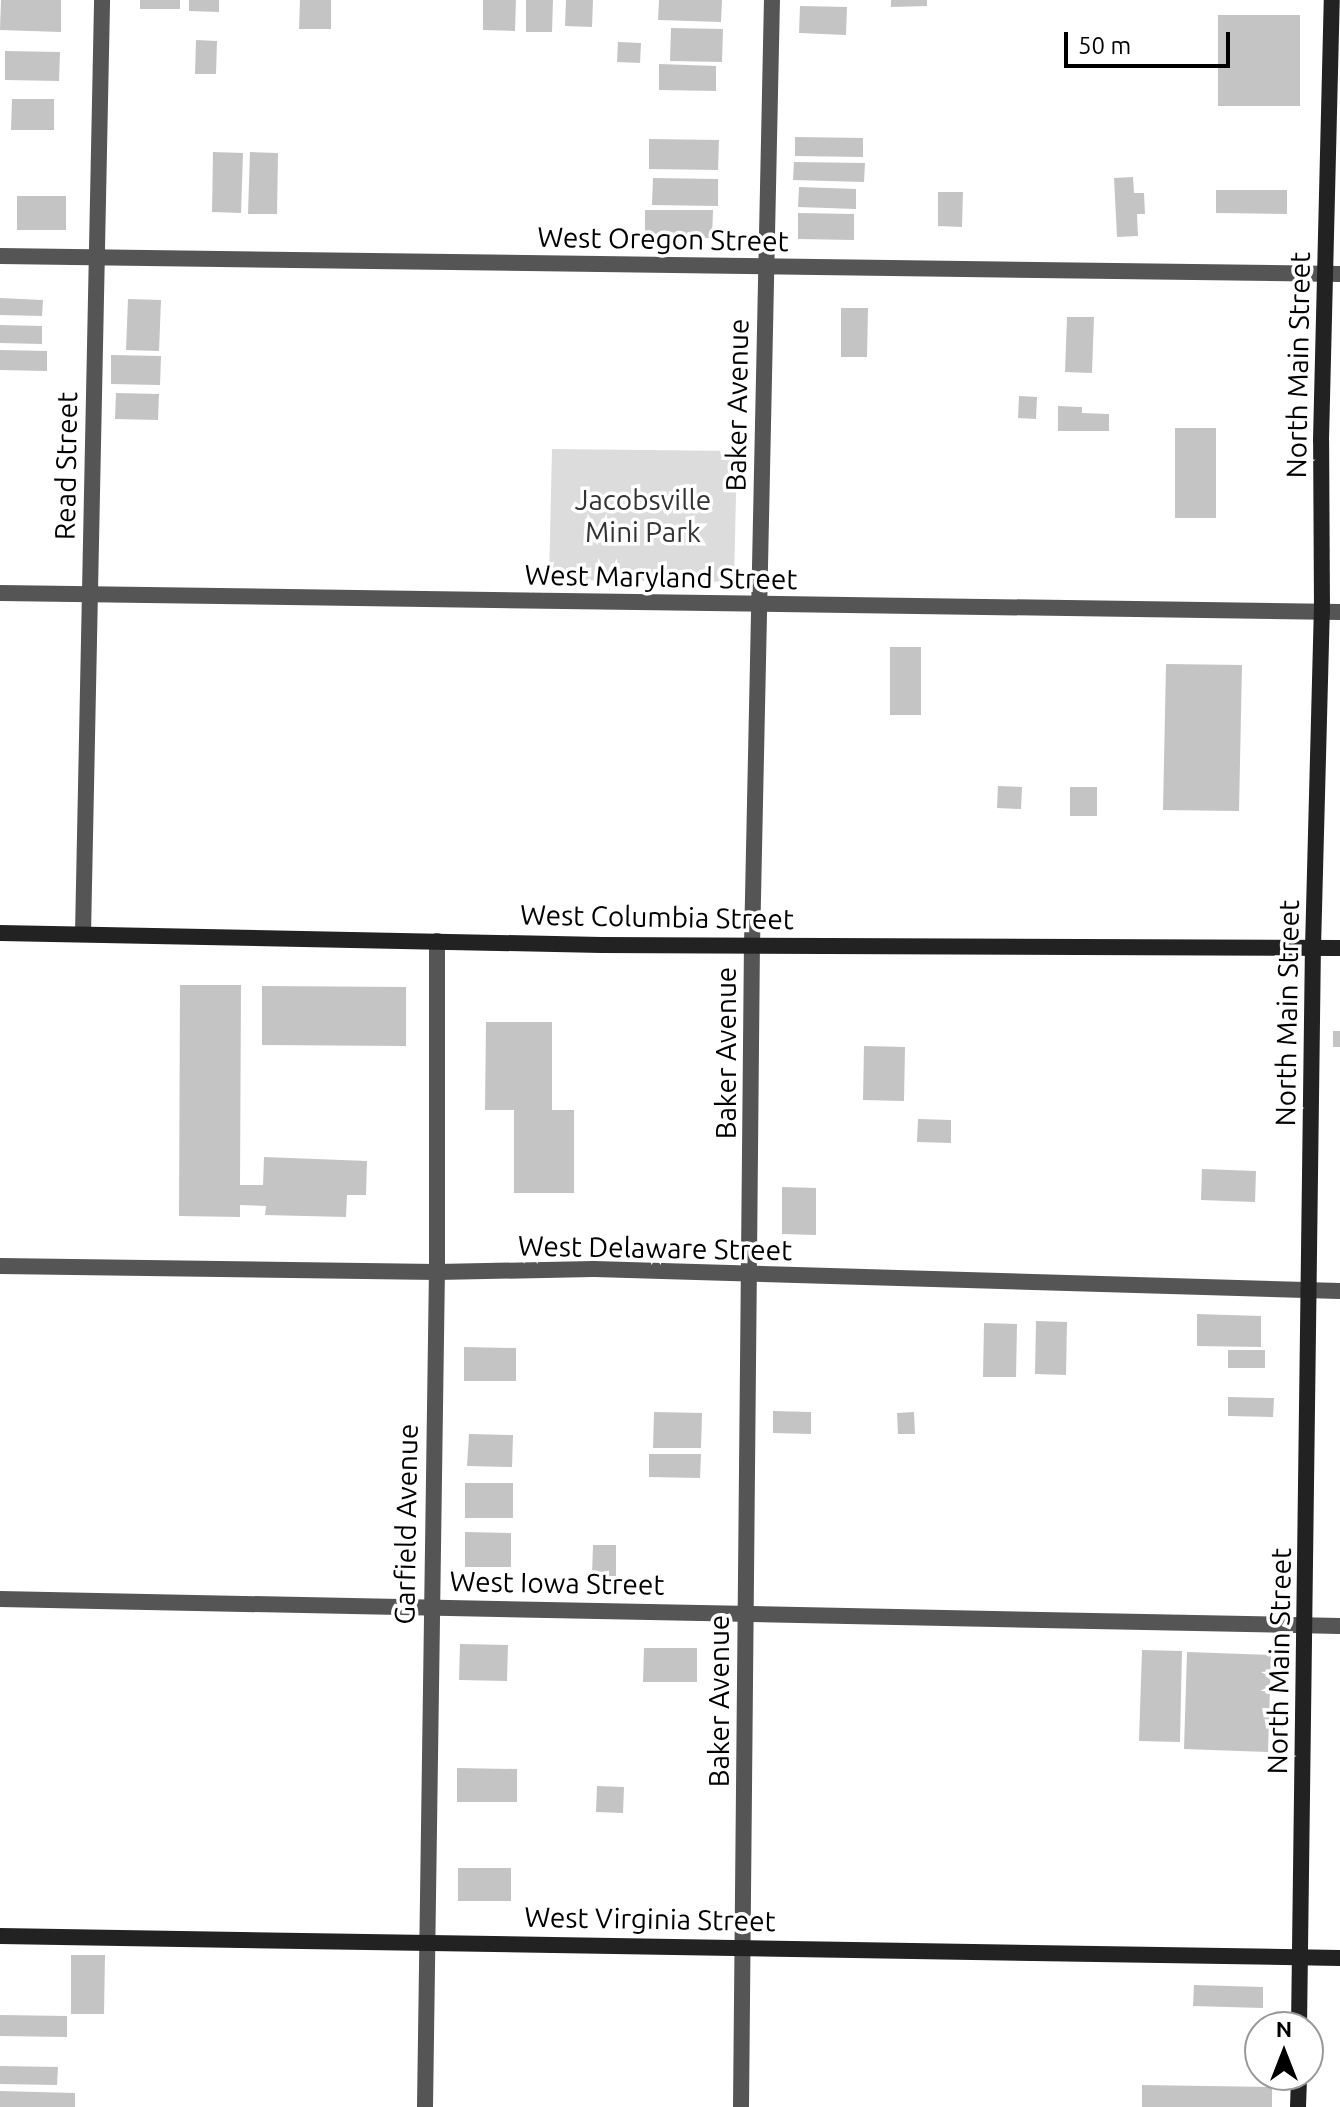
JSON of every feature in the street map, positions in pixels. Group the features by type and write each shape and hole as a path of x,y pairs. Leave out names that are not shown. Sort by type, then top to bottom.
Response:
{"street":[{"name":"Read Street","path":"83,934 102,0"},
{"name":"Baker Avenue","path":"741,2107 752,945 772,0"},
{"name":"North Main Street","path":"1299,2011 1313,948 1333,274 1332,0"},
{"name":"West Oregon Street","path":"0,256 1333,274"},
{"name":"West Maryland Street","path":"0,593 1340,612"},
{"name":"West Columbia Street","path":"0,933 752,945 1340,948"},
{"name":"Garfield Avenue","path":"425,2107 437,1272 437,941"},
{"name":"West Delaware Street","path":"0,1266 437,1272 594,1269 1340,1291"},
{"name":"West Iowa Street","path":"0,1599 119,1604 745,1612 1340,1626"},
{"name":"West Virginia Street","path":"0,1936 1340,1958"}],"green space":[{"name":"Jacobsville Mini Park","path":"552,449 737,451 734,582 549,580"}],"building":[{"path":"1,0 61,0 61,32 0,30"},
{"path":"140,0 180,0 180,9 140,9"},
{"path":"189,0 219,0 219,12 189,11"},
{"path":"300,0 331,0 331,29 299,29"},
{"path":"483,0 516,0 515,31 483,30"},
{"path":"526,0 553,0 552,32 526,32"},
{"path":"566,0 593,0 592,27 565,26"},
{"path":"659,0 722,0 721,22 658,20"},
{"path":"891,0 927,0 927,6 891,7"},
{"path":"800,6 847,7 846,35 799,33"},
{"path":"1218,15 1300,15 1300,106 1218,106"},
{"path":"671,28 723,29 722,62 670,61"},
{"path":"196,40 217,41 216,74 195,74"},
{"path":"618,42 641,43 640,63 617,62"},
{"path":"5,51 60,52 59,81 5,80"},
{"path":"659,64 716,66 716,91 659,90"},
{"path":"12,99 54,99 54,130 11,130"},
{"path":"795,137 863,138 863,157 795,156"},
{"path":"649,139 719,140 718,170 649,169"},
{"path":"213,152 243,153 241,213 212,212"},
{"path":"250,152 278,153 277,214 248,214"},
{"path":"794,162 865,163 864,182 793,180"},
{"path":"1133,177 1134,193 1144,193 1145,214 1137,214 1138,236 1117,237 1114,178"},
{"path":"653,178 718,179 718,206 652,205"},
{"path":"799,187 856,189 856,209 798,207"},
{"path":"1216,190 1287,190 1287,214 1216,213"},
{"path":"938,192 963,192 962,227 938,226"},
{"path":"17,196 66,196 66,230 17,230"},
{"path":"645,210 713,210 712,238 645,238"},
{"path":"798,213 854,214 854,240 798,239"},
{"path":"0,298 43,300 42,316 0,315"},
{"path":"128,299 161,300 159,351 126,350"},
{"path":"841,308 868,308 867,357 841,357"},
{"path":"1067,317 1094,317 1092,373 1065,372"},
{"path":"0,325 42,326 42,344 0,343"},
{"path":"0,350 47,351 47,371 0,370"},
{"path":"111,355 161,356 160,385 111,384"},
{"path":"116,393 159,394 158,420 115,419"},
{"path":"1019,396 1037,397 1036,419 1018,418"},
{"path":"1058,406 1082,407 1082,413 1109,414 1109,431 1058,431"},
{"path":"1175,428 1216,428 1216,518 1175,518"},
{"path":"890,647 921,647 921,715 890,715"},
{"path":"1166,664 1242,665 1239,811 1163,810"},
{"path":"998,786 1022,787 1021,809 997,808"},
{"path":"1070,787 1097,787 1097,816 1070,816"},
{"path":"180,985 241,985 240,1185 263,1185 264,1157 367,1161 366,1195 347,1195 346,1217 265,1215 266,1206 240,1205 240,1217 179,1216"},
{"path":"262,986 406,987 406,1046 262,1045"},
{"path":"486,1022 552,1022 552,1110 574,1110 574,1193 514,1193 514,1110 485,1110"},
{"path":"1333,1031 1340,1031 1340,1047 1333,1047"},
{"path":"864,1046 905,1047 904,1101 863,1100"},
{"path":"918,1119 951,1120 951,1143 917,1142"},
{"path":"1202,1169 1256,1171 1255,1202 1201,1200"},
{"path":"782,1187 816,1188 816,1235 782,1234"},
{"path":"1197,1314 1261,1316 1261,1347 1197,1346"},
{"path":"1036,1321 1067,1322 1066,1375 1035,1374"},
{"path":"984,1323 1017,1324 1016,1377 983,1377"},
{"path":"464,1347 516,1348 516,1381 464,1381"},
{"path":"1228,1350 1265,1350 1265,1368 1228,1368"},
{"path":"1228,1397 1274,1398 1273,1417 1228,1416"},
{"path":"773,1411 811,1412 811,1434 773,1433"},
{"path":"654,1412 702,1413 701,1448 653,1448"},
{"path":"914,1412 915,1434 898,1434 897,1413"},
{"path":"469,1434 513,1435 512,1467 467,1466"},
{"path":"649,1454 701,1454 700,1478 649,1477"},
{"path":"465,1483 513,1483 513,1518 465,1518"},
{"path":"465,1532 511,1533 511,1567 465,1567"},
{"path":"593,1545 616,1545 616,1577 592,1576"},
{"path":"460,1644 508,1645 507,1681 459,1680"},
{"path":"644,1648 697,1648 697,1682 643,1682"},
{"path":"1142,1650 1182,1651 1180,1742 1139,1741"},
{"path":"1187,1652 1271,1655 1268,1752 1184,1749"},
{"path":"457,1768 517,1769 517,1802 457,1802"},
{"path":"597,1786 624,1787 623,1813 596,1812"},
{"path":"458,1868 511,1868 511,1901 458,1901"},
{"path":"71,1955 105,1955 104,2014 71,2014"},
{"path":"1194,1985 1263,1987 1263,2008 1193,2006"},
{"path":"0,2015 67,2016 67,2037 0,2036"},
{"path":"0,2066 58,2067 57,2085 0,2084"},
{"path":"1142,2085 1244,2087 1244,2091 1272,2091 1272,2107 1142,2107"},
{"path":"0,2091 75,2093 75,2107 0,2107"}]}
